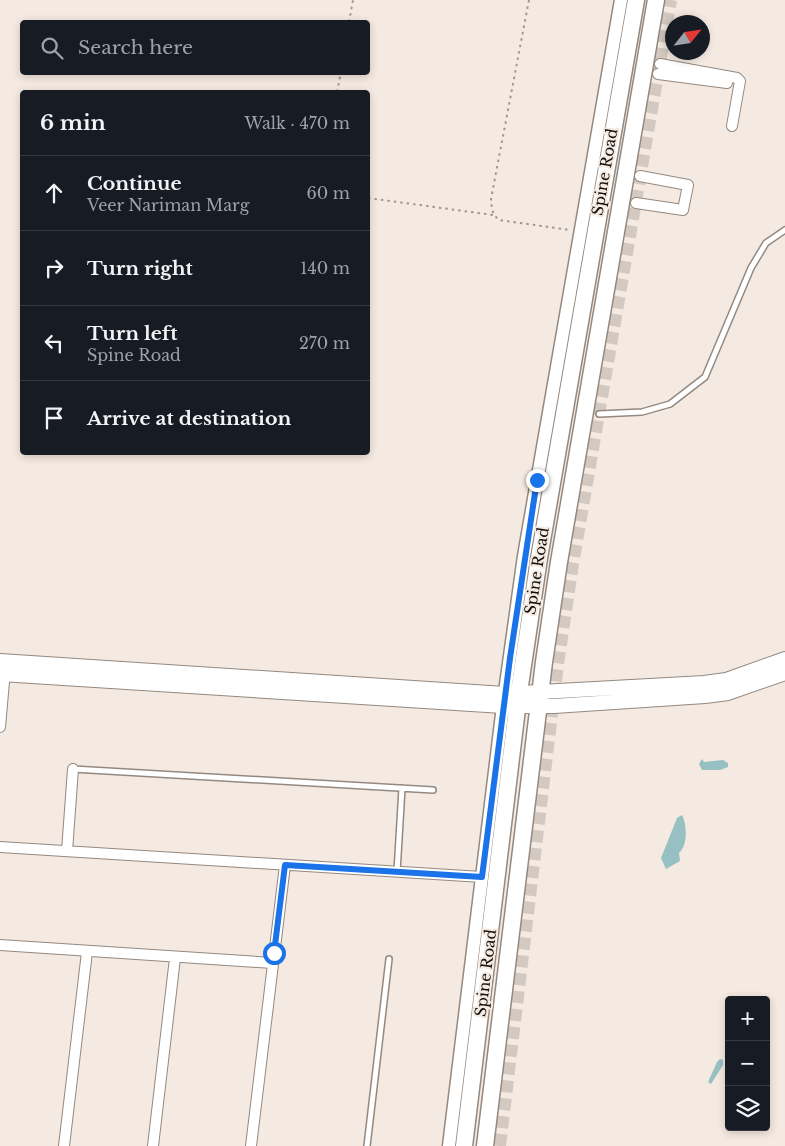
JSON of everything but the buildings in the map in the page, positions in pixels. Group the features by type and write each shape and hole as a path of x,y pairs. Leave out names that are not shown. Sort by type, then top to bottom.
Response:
{"main road":[{"name":"Spine Road","path":"464,1146 512,699 636,0"},
{"name":"Spine Road","path":"485,1146 540,699 570,496 656,0"},
{"path":"540,699 726,680 785,659"},
{"path":"3,668 512,699 705,696 728,693 785,674"}],"street":[{"name":"Spine Road","path":"449,1146 482,877 512,699 524,556 621,0"},
{"path":"727,83 659,70 737,78 740,82 732,126"},
{"path":"636,202 683,210 688,185 640,176"},
{"path":"0,727 3,668"},
{"path":"67,851 72,769"},
{"path":"0,847 482,877"},
{"path":"251,1146 285,865"},
{"path":"0,944 88,952 273,963"},
{"path":"64,1146 88,952"},
{"path":"153,1146 175,958"}],"lane":[{"path":"599,414 642,412 670,404 705,377 751,268 766,243 785,230"},
{"path":"72,769 434,790"},
{"path":"397,872 402,788"},
{"path":"367,1146 389,959"}],"path":[{"path":"350,20 353,0"},
{"path":"493,215 491,199 529,0"},
{"path":"337,90 340,75"},
{"path":"370,198 493,215 499,220 580,231"}],"water":[{"path":"702,759 704,762 723,760 728,763 728,767 720,770 702,770 699,764"},
{"path":"682,815 686,835 684,845 679,853 680,861 666,869 661,858 677,818"},
{"path":"720,1059 723,1060 723,1065 711,1084 708,1082"}],"tunnel":[{"path":"500,1146 558,664 573,564 671,0"}],"route":[{"path":"274,953 285,865 482,877 524,556 537,480"}]}
